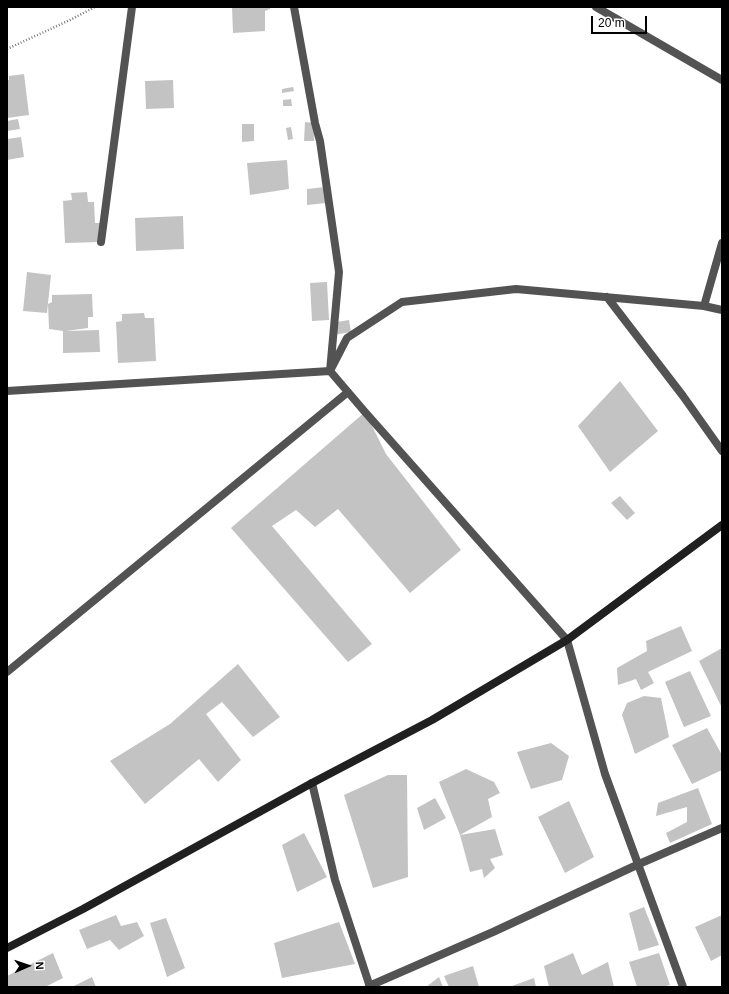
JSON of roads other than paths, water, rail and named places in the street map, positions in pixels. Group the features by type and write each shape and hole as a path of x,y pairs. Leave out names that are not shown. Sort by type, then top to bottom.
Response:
{"main road":[{"path":"7,948 83,909 432,720 566,640 722,525"}],"street":[{"path":"101,242 132,7"},
{"path":"294,7 315,123 320,141 339,272 330,371 566,640 605,774 683,987"},
{"path":"596,7 722,80"},
{"path":"704,306 722,243"},
{"path":"330,371 347,338 402,302 516,289 704,306 722,310"},
{"path":"607,297 683,396 722,452"},
{"path":"7,391 330,371"},
{"path":"7,672 348,392"},
{"path":"312,784 335,880 369,987 493,932 639,864 722,828"}]}
